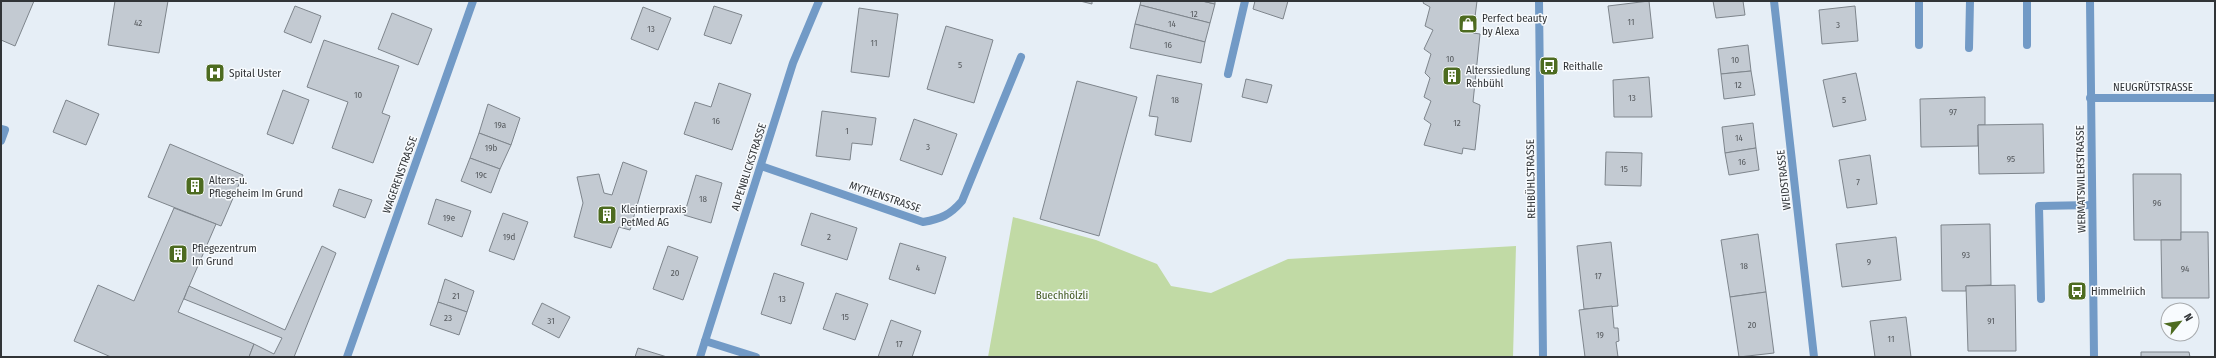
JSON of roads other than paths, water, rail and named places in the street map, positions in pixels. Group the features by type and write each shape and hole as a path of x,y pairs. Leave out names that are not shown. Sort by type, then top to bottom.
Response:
{"street":[{"name":"WAGERENSTRASSE","path":"347,357 473,1"},
{"name":"ALPENBLICKSTRASSE","path":"700,357 793,63 819,1"},
{"path":"1228,74 1244,1"},
{"name":"REHBÜHLSTRASSE","path":"1540,1 1543,357"},
{"name":"WEIDSTRASSE","path":"1774,1 1814,357"},
{"path":"1919,1 1919,45"},
{"path":"1969,48 1970,1"},
{"path":"2027,1 2027,45"},
{"name":"WERMATSWILERSTRASSE","path":"2090,1 2094,357"},
{"name":"MYTHENSTRASSE","path":"761,166 923,222 941,219 953,212 962,201 1021,57"},
{"name":"NEUGRÜTSTRASSE","path":"2090,98 2215,98"},
{"path":"1,129 5,130 1,141"},
{"path":"2041,299 2039,206 2092,205"},
{"path":"705,341 756,357"}],"place":[{"name":"Perfect beauty by Alexa","path":"1468,24"},
{"name":"Reithalle","path":"1549,66"},
{"name":"Spital Uster","path":"215,73"},
{"name":"Alterssiedlung Rehbühl","path":"1452,76"},
{"name":"Alters-u. Pflegeheim Im Grund","path":"195,186"},
{"name":"Kleintierpraxis PetMed AG","path":"607,215"},
{"name":"Pflegezentrum Im Grund","path":"178,254"},
{"name":"Himmelriich","path":"2077,291"}],"park label":[{"name":"Buechhölzli","path":"1062,295"}]}
